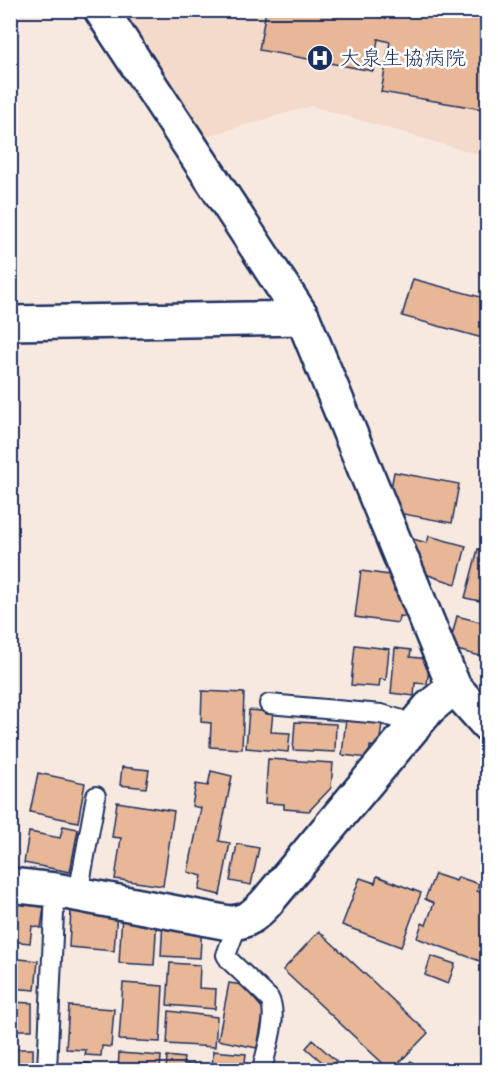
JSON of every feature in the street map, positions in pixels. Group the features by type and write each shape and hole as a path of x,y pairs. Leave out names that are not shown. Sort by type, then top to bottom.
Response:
{"street":[{"path":"100,10 303,318 454,687 488,725"},
{"path":"10,322 303,318"},
{"path":"10,885 66,892 238,923 247,921 257,914 429,708 454,687"}],"lane":[{"path":"270,704 381,714 399,719 412,728"},
{"path":"47,1071 66,892 96,796"},
{"path":"238,923 226,955 269,998 273,1005 262,1071"}],"shaded area":[{"name":"大泉生協病院","path":"122,11 487,11 487,157 311,106 205,137"}],"building":[{"path":"266,10 488,10 488,110 381,92 390,42 378,39 373,71 259,50"},
{"path":"413,279 488,299 486,339 402,316"},
{"path":"394,472 459,484 452,523 387,511"},
{"path":"429,536 466,546 456,584 422,573 423,567 414,564 409,552 413,539 427,543"},
{"path":"478,549 488,552 488,595 482,593 480,601 465,598"},
{"path":"361,571 396,576 394,591 405,592 410,617 399,616 398,623 355,617"},
{"path":"457,616 488,624 488,658 449,648"},
{"path":"355,645 389,649 386,680 380,679 379,687 351,685"},
{"path":"395,648 411,650 410,657 430,659 427,684 415,683 414,696 391,693"},
{"path":"202,691 244,693 242,749 210,747 211,723 201,722"},
{"path":"249,710 273,712 271,732 290,733 288,752 246,748"},
{"path":"346,718 382,723 379,747 370,746 369,758 342,755"},
{"path":"295,722 336,724 335,752 293,750"},
{"path":"268,759 333,763 331,788 309,811 284,809 284,804 265,803"},
{"path":"122,767 149,770 146,788 120,785"},
{"path":"211,771 232,776 219,841 230,843 220,895 199,890 202,876 188,872 201,808 192,806 196,784 208,786"},
{"path":"38,773 85,783 78,822 30,812"},
{"path":"117,802 174,811 163,886 115,879 121,838 112,837"},
{"path":"63,826 78,829 70,872 24,863 29,832 60,838"},
{"path":"237,844 259,848 251,885 230,881"},
{"path":"435,874 456,881 458,877 479,884 477,891 488,895 488,964 417,938 422,923 426,925 434,903 425,899"},
{"path":"377,876 421,893 401,947 342,925 360,878 375,883"},
{"path":"10,903 44,907 41,928 32,926 30,943 10,941"},
{"path":"71,909 117,912 114,951 69,947"},
{"path":"122,914 157,917 154,965 119,963"},
{"path":"163,920 202,922 200,958 161,956"},
{"path":"319,931 428,1033 392,1070 283,970"},
{"path":"431,956 455,964 448,984 425,975"},
{"path":"10,958 38,961 35,990 10,988"},
{"path":"170,963 200,965 199,988 216,989 215,1009 167,1005"},
{"path":"123,983 163,986 160,1042 119,1040"},
{"path":"229,983 242,985 264,1010 257,1048 218,1040"},
{"path":"10,1002 32,1003 32,1030 10,1030"},
{"path":"69,1006 114,1009 111,1047 102,1046 101,1056 85,1055 86,1050 66,1049"},
{"path":"169,1011 217,1017 215,1047 167,1044"},
{"path":"313,1040 336,1061 329,1068 306,1048"},
{"path":"10,1049 33,1049 33,1070 10,1070"},
{"path":"213,1051 246,1054 244,1070 212,1070"},
{"path":"119,1053 161,1056 160,1070 118,1070"},
{"path":"167,1056 184,1058 183,1064 207,1066 207,1070 166,1070"},
{"path":"411,1061 421,1070 401,1070"},
{"path":"62,1063 90,1063 90,1070 62,1070"}],"place":[{"name":"大泉生協病院","path":"320,58"}]}
